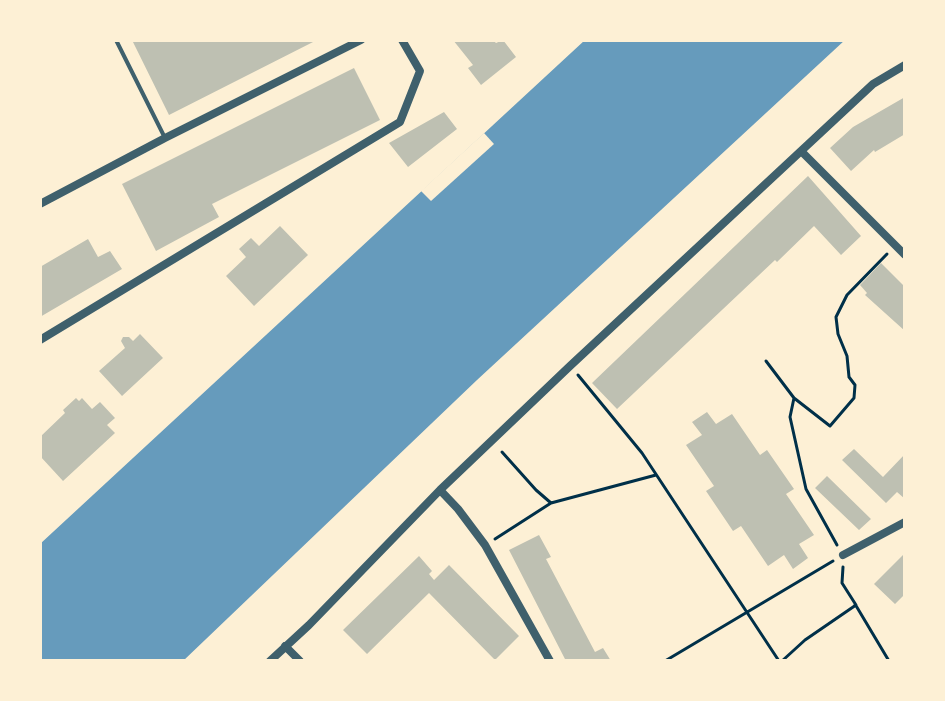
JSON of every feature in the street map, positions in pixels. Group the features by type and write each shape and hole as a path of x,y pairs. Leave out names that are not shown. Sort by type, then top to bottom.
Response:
{"street":[{"path":"40,204 361,40"},
{"path":"40,340 400,122 420,71 402,40"},
{"path":"270,661 440,490 570,366 873,84 905,65"},
{"path":"801,151 905,255"},
{"path":"440,490 485,545 550,661"},
{"path":"843,555 905,522"},
{"path":"285,646 300,661"}],"lane":[{"path":"116,40 165,138"}],"path":[{"path":"766,361 794,398 830,426 854,398 855,385 849,377 847,356 838,334 836,317 847,295 896,245"},
{"path":"570,366 656,475 781,661 855,603"},
{"path":"794,398 790,417 806,489 843,555 842,583 889,661"},
{"path":"492,440 551,503"},
{"path":"485,545 551,503 656,475"},
{"path":"665,661 843,555"}],"water":[{"path":"585,40 845,40 477,380 183,661 40,661 40,544"}],"pier":[{"path":"484,133 494,144 431,201 421,191"}],"building":[{"path":"132,40 317,40 169,115"},
{"path":"453,40 493,40 496,43 503,40 516,57 481,85 468,68 473,65"},
{"path":"354,68 380,120 212,204 219,217 156,251 122,184"},
{"path":"905,97 905,134 874,150 851,171 830,148 853,127"},
{"path":"444,112 457,129 408,167 389,143"},
{"path":"808,176 861,236 841,255 814,226 617,409 592,383"},
{"path":"280,226 308,255 254,306 226,276 246,257 239,249 251,238 259,246"},
{"path":"88,239 98,257 110,251 122,269 40,317 40,267"},
{"path":"881,263 905,287 905,331 865,295 867,293 860,285"},
{"path":"140,334 163,358 122,396 99,371 125,348 121,341 123,337 133,341"},
{"path":"76,398 79,401 82,398 92,409 100,402 115,418 107,425 115,433 63,481 40,456 40,437"},
{"path":"707,412 716,424 732,414 760,455 767,450 794,489 786,494 814,535 799,544 808,558 793,569 784,555 768,566 741,526 733,531 706,491 714,486 686,445 702,435 692,422"},
{"path":"854,449 883,477 905,454 905,499 897,492 886,503 842,460"},
{"path":"827,476 871,519 859,530 815,488"},
{"path":"539,535 551,557 546,559 595,652 603,648 611,661 566,661 509,550"},
{"path":"905,553 905,594 895,604 874,584"},
{"path":"419,556 432,571 429,574 434,580 449,565 519,636 495,660 429,593 367,654 343,630"}]}
